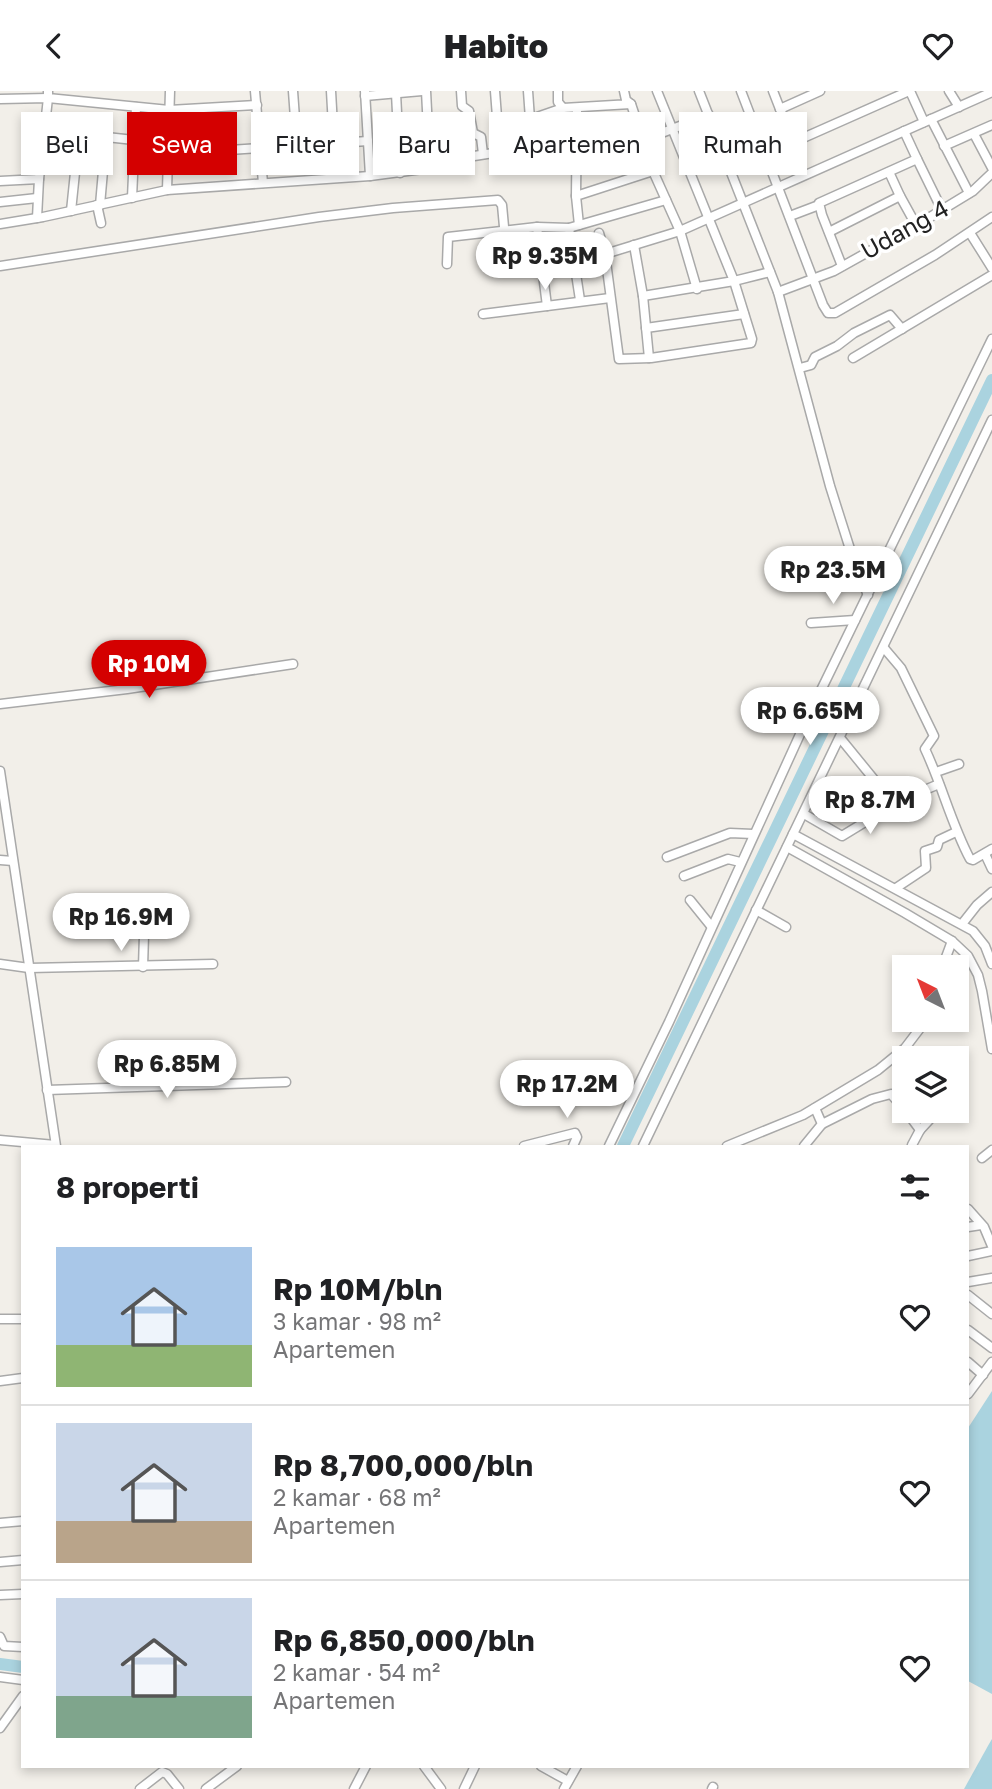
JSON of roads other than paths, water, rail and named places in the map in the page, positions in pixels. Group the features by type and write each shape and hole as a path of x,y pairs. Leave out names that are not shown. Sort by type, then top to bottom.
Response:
{"street":[{"path":"169,110 170,91"},
{"path":"256,91 258,112"},
{"path":"293,91 295,112"},
{"path":"331,91 332,112"},
{"path":"370,176 365,94 424,91 426,112"},
{"path":"461,91 463,106 469,111 472,133 480,135 483,154"},
{"path":"495,91 497,112"},
{"path":"528,91 530,112"},
{"path":"558,91 558,102 562,108"},
{"path":"624,91 634,112"},
{"path":"599,233 605,254 619,359 649,358 752,342 734,281 657,91"},
{"path":"699,91 708,112"},
{"path":"741,91 750,112"},
{"path":"773,91 781,112"},
{"path":"780,109 820,91"},
{"path":"807,136 909,91 970,193"},
{"path":"949,91 959,107"},
{"path":"605,254 680,231 989,92"},
{"path":"396,93 397,112"},
{"path":"0,99 48,95 169,110 257,105"},
{"path":"550,112 562,108 631,104"},
{"path":"136,107 136,112"},
{"path":"577,107 577,112"},
{"path":"944,146 992,125"},
{"path":"665,132 679,127"},
{"path":"904,131 942,210"},
{"path":"974,134 992,170"},
{"path":"359,142 368,141"},
{"path":"475,155 489,153"},
{"path":"790,216 917,159"},
{"name":"Udang 4","path":"778,292 842,266 916,225 970,193 992,170"},
{"path":"889,172 916,225"},
{"path":"37,218 39,175"},
{"path":"71,211 75,175"},
{"path":"101,223 99,205 102,175"},
{"path":"132,198 133,175"},
{"path":"167,175 167,190"},
{"path":"263,175 263,183"},
{"path":"0,224 167,190 380,175"},
{"path":"577,175 579,225"},
{"path":"576,196 641,175"},
{"path":"655,175 680,231 697,289"},
{"path":"732,175 778,292 830,486 867,595"},
{"path":"774,175 825,309 831,314 970,233 992,217"},
{"path":"0,181 39,179"},
{"path":"829,232 900,196"},
{"path":"0,202 37,198"},
{"path":"447,264 447,237 537,227 569,228 666,200"},
{"path":"0,266 319,217 393,208 494,201 502,202 508,271"},
{"path":"819,205 842,266"},
{"path":"537,227 547,306"},
{"path":"569,228 580,300"},
{"path":"970,233 992,268"},
{"path":"634,246 643,296 649,358"},
{"path":"643,296 697,289 770,272"},
{"path":"853,358 992,275"},
{"path":"483,314 610,298"},
{"path":"646,328 744,314"},
{"path":"800,368 811,365 815,357 890,315 902,329"},
{"path":"609,1145 669,1023 753,834 992,339"},
{"path":"643,1145 841,739 992,420"},
{"path":"811,623 855,620"},
{"path":"884,648 901,668 934,736 925,749 936,772 956,832 970,859 988,852 992,869"},
{"path":"0,704 127,689 293,664"},
{"path":"841,739 894,804"},
{"path":"936,772 958,764"},
{"path":"0,771 56,1145"},
{"path":"804,814 841,836 894,804 939,785"},
{"path":"897,888 926,867 925,851 937,847 939,840 956,832"},
{"path":"667,857 730,833 753,834"},
{"path":"790,841 897,888 962,924 973,931 981,941 992,964"},
{"path":"790,841 952,941 968,956 978,975 992,1049"},
{"path":"684,876 729,859 740,862"},
{"path":"0,860 13,860"},
{"path":"962,924 992,892"},
{"path":"690,900 711,926"},
{"path":"142,967 145,903"},
{"path":"756,910 786,927"},
{"path":"947,955 952,941"},
{"path":"0,964 29,968 213,964"},
{"path":"729,1145 815,1108 891,1061 916,1033"},
{"path":"47,1090 286,1081"},
{"path":"805,1145 822,1124 872,1098 892,1095"},
{"path":"815,1108 822,1124"},
{"path":"915,1123 920,1130"},
{"path":"912,1145 926,1123"},
{"path":"528,1145 575,1133 574,1145"},
{"path":"0,1140 47,1145"},
{"path":"982,1157 992,1150"},
{"path":"969,1210 981,1225 992,1246"},
{"path":"969,1227 981,1225"},
{"path":"969,1256 992,1251"},
{"path":"969,1282 992,1277"},
{"path":"969,1296 992,1314"},
{"path":"0,1319 21,1319"},
{"path":"969,1330 992,1349"},
{"path":"969,1393 992,1361"},
{"path":"969,1363 983,1375"},
{"path":"0,1381 21,1378"},
{"path":"0,1523 21,1521"},
{"path":"0,1562 21,1560"},
{"path":"0,1595 21,1594"},
{"path":"0,1637 4,1646 21,1647"},
{"path":"0,1677 21,1680"},
{"path":"0,1728 21,1699"},
{"path":"208,1789 234,1768"},
{"path":"354,1789 365,1768"},
{"path":"425,1768 441,1789"},
{"path":"464,1789 474,1768"},
{"path":"543,1768 565,1787 576,1768"},
{"path":"140,1789 159,1769 167,1774 179,1789"}],"water":[{"path":"992,1391 992,1694 969,1682 969,1426"},
{"path":"992,1739 992,1789 964,1789 989,1744"}],"waterway":[{"path":"623,1145 992,380"},
{"path":"0,1664 21,1667"}]}
